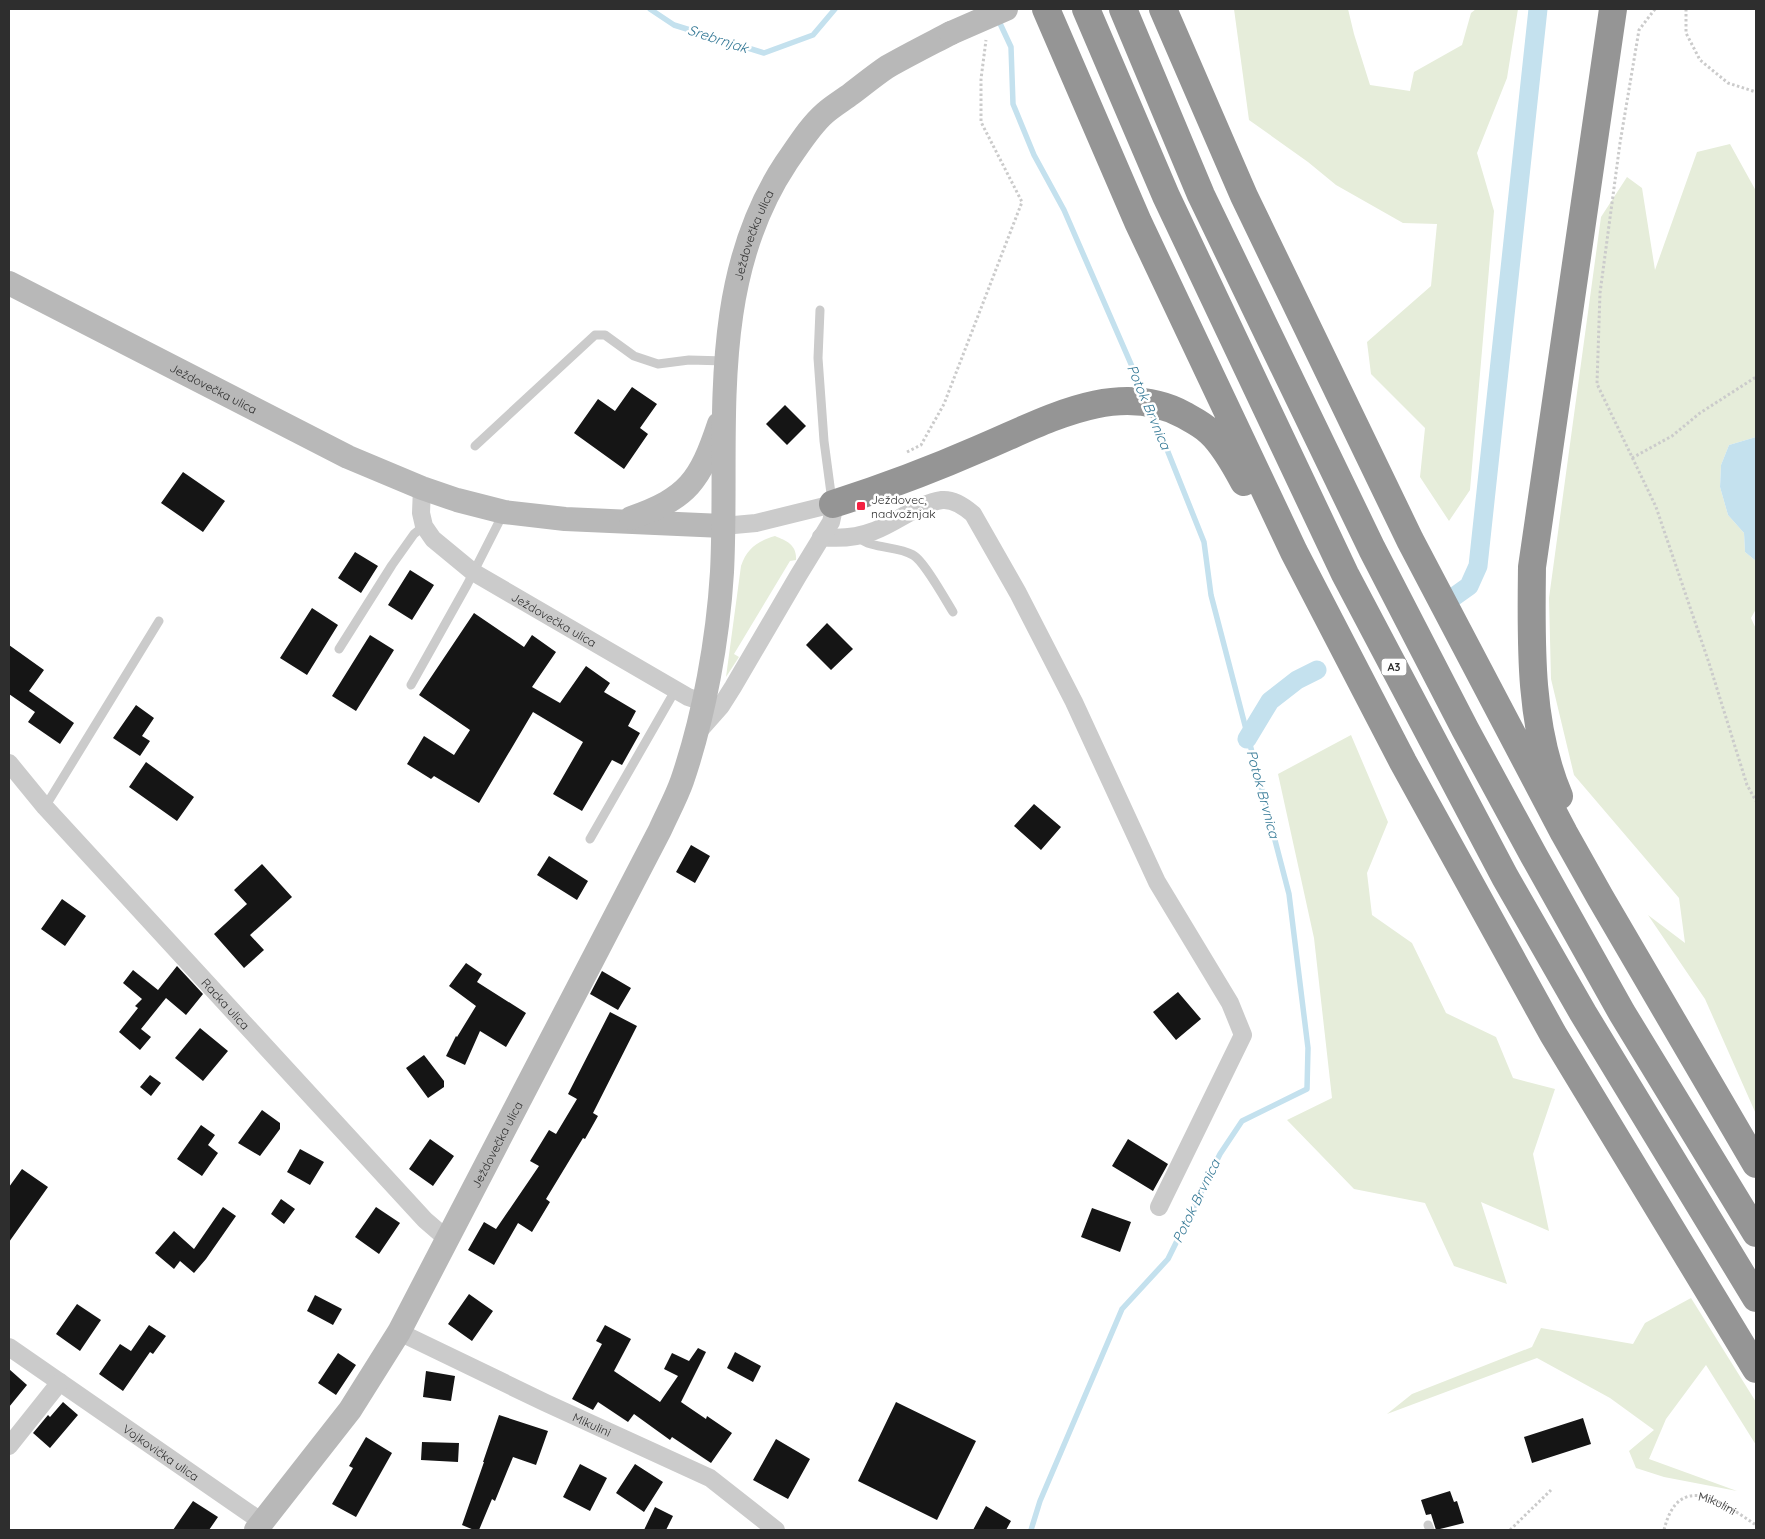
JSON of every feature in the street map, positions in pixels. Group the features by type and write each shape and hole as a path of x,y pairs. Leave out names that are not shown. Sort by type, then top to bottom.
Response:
{"highway":[{"path":"1046,9 1138,222 1294,552 1402,762 1553,1034 1756,1369"},
{"name":"A3","path":"1086,9 1166,196 1345,574 1515,894 1583,1013 1756,1298"},
{"path":"1123,9 1202,195 1372,549 1465,729 1612,996 1756,1233"},
{"path":"1163,9 1244,196 1376,473 1500,713 1600,897 1756,1164"},
{"path":"1600,897 1554,784 1537,720 1531,616 1532,567 1613,9"},
{"path":"833,504 906,480 1066,413 1095,404 1120,400 1158,404 1176,411 1210,432 1240,475 1270,530 1294,552"}],"main road":[{"name":"Ježdovečka ulica","path":"259,1526 350,1410 399,1332 660,830 681,783 696,734 703,702 719,606 723,526 725,402 732,312 737,279 746,243 760,211 778,176 798,145 825,113 887,68 951,32 1006,9"},
{"name":"Ježdovečka ulica","path":"9,283 348,457 422,488 457,500 504,512 565,518 723,526"},
{"path":"622,521 667,503 679,496 692,484 714,440 725,402"}],"street":[{"path":"422,488 421,513 424,526"},
{"path":"821,538 858,537 929,504 944,500 962,505 973,514 1018,592 1074,702 1157,882 1230,1003 1243,1035 1159,1206"},
{"path":"723,526 756,523 833,504"},
{"name":"Ježdovečka ulica","path":"696,734 721,706 734,687 831,522 833,504"},
{"name":"Ježdovečka ulica","path":"424,526 433,539 473,572 688,696 703,702"},
{"name":"Racka ulica","path":"9,763 45,807 418,1212 447,1239"},
{"name":"Mikulini","path":"399,1332 546,1403 710,1478 776,1530"},
{"name":"Vojkovička ulica","path":"9,1347 259,1526"},
{"path":"9,1446 60,1382"}],"lane":[{"path":"820,310 818,358 824,440 833,504"},
{"path":"475,446 594,335 605,335 634,356 658,364 689,360 727,361"},
{"path":"410,685 504,512"},
{"path":"339,649 392,565 414,534 424,526"},
{"path":"858,537 864,542 914,555 953,612"},
{"path":"45,807 158,622"},
{"path":"590,839 676,689"}],"path":[{"path":"1655,9 1639,30 1620,143 1600,293 1598,384 1656,508 1709,663 1747,785 1756,801"},
{"path":"1686,9 1686,33 1700,60 1728,83 1756,92"},
{"path":"906,453 921,445 944,404 1022,202 981,122 981,79 986,38"},
{"path":"1632,458 1672,436 1700,412 1756,377"},
{"path":"1510,1530 1551,1490"},
{"name":"Mikulini","path":"1664,1530 1667,1517 1674,1504 1685,1497 1702,1495 1728,1506 1756,1525"}],"green space":[{"path":"1234,9 1348,9 1370,85 1410,91 1414,72 1462,45 1471,13 1476,9 1518,9 1507,78 1477,153 1494,211 1470,490 1449,521 1420,477 1425,428 1371,374 1367,342 1431,286 1437,224 1403,223 1336,185 1308,162 1249,120"},
{"path":"1730,144 1756,191 1756,437 1729,445 1721,465 1720,487 1728,515 1744,533 1745,552 1756,561 1756,609 1751,618 1756,629 1756,1114 1705,999 1648,915 1685,943 1679,898 1574,775 1551,679 1549,598 1601,217 1627,177 1642,188 1655,270 1697,152"},
{"path":"775,536 793,547 796,560 790,561 734,654 739,657 726,677 743,560 754,546 763,540"},
{"path":"1351,735 1388,822 1367,873 1372,915 1412,943 1446,1013 1496,1037 1513,1078 1555,1089 1533,1154 1549,1231 1481,1202 1507,1284 1454,1266 1425,1203 1354,1189 1287,1120 1332,1098 1314,938 1278,774"},
{"path":"1691,1298 1756,1402 1756,1445 1706,1365 1666,1419 1649,1459 1737,1491 1664,1477 1636,1468 1629,1451 1654,1430 1610,1398 1537,1358 1387,1414 1412,1394 1532,1347 1541,1328 1633,1344 1645,1323"}],"water":[{"path":"1756,437 1756,561 1745,552 1744,533 1728,515 1720,487 1721,465 1729,445"}],"building":[{"path":"632,387 657,404 640,428 648,434 624,469 574,433 598,399 615,411"},
{"path":"785,405 806,426 787,445 766,424"},
{"path":"183,472 225,501 203,532 161,503"},
{"path":"355,552 378,566 361,593 338,578"},
{"path":"410,570 434,585 412,620 388,605"},
{"path":"312,608 338,625 307,675 280,658"},
{"path":"474,613 524,647 532,635 556,652 532,687 560,703 586,666 610,683 604,692 636,711 628,726 640,733 622,765 612,760 582,811 553,794 583,742 533,712 479,803 434,776 431,779 407,764 424,736 454,755 470,730 419,695"},
{"path":"827,623 853,649 831,670 806,645"},
{"path":"370,635 394,650 356,711 332,696"},
{"path":"9,645 44,670 29,691 74,723 60,744 28,722 35,712 9,694"},
{"path":"136,705 154,718 142,736 150,741 140,756 113,738"},
{"path":"146,762 194,797 177,821 129,787"},
{"path":"1034,804 1061,827 1041,850 1014,826"},
{"path":"691,845 710,856 695,883 676,872"},
{"path":"549,856 588,881 577,900 537,875"},
{"path":"262,864 292,897 250,935 264,950 244,968 214,934 247,904 234,890"},
{"path":"62,899 86,916 65,946 41,929"},
{"path":"466,963 482,974 477,982 526,1013 506,1047 480,1031 465,1065 446,1056 456,1036 476,1006 449,986"},
{"path":"177,966 203,994 186,1015 166,998 141,1029 151,1037 140,1050 119,1032 138,1008 135,1006 142,999 123,983 133,970 158,990"},
{"path":"602,971 631,988 618,1010 590,994"},
{"path":"1178,992 1201,1019 1176,1040 1153,1012"},
{"path":"610,1012 637,1026 593,1113 598,1116 546,1199 550,1202 532,1232 518,1223 494,1265 468,1250 484,1222 496,1229 539,1166 530,1161 549,1130 556,1134 577,1099 568,1094"},
{"path":"200,1028 228,1051 203,1081 175,1058"},
{"path":"424,1055 444,1081 444,1087 428,1098 406,1068"},
{"path":"150,1075 161,1083 151,1096 140,1087"},
{"path":"262,1110 280,1123 280,1129 260,1156 238,1143"},
{"path":"201,1125 215,1135 208,1145 218,1153 202,1176 177,1159"},
{"path":"430,1139 454,1156 433,1186 409,1169"},
{"path":"1128,1139 1168,1164 1153,1191 1112,1166"},
{"path":"300,1149 324,1162 310,1185 287,1172"},
{"path":"22,1169 48,1187 9,1242 9,1187"},
{"path":"281,1199 295,1209 284,1224 271,1214"},
{"path":"223,1207 236,1216 194,1273 180,1261 174,1269 155,1253 174,1231 194,1249"},
{"path":"376,1207 400,1223 379,1254 355,1237"},
{"path":"1092,1208 1131,1222 1120,1252 1081,1237"},
{"path":"469,1294 493,1311 472,1341 448,1324"},
{"path":"315,1295 342,1309 333,1325 307,1311"},
{"path":"77,1304 101,1320 80,1351 56,1334"},
{"path":"149,1325 166,1336 153,1354 150,1352 123,1391 99,1374 120,1344 131,1351"},
{"path":"605,1325 631,1339 614,1371 660,1402 678,1376 664,1369 672,1353 689,1361 698,1348 706,1352 681,1402 706,1419 707,1416 732,1433 711,1463 672,1437 670,1440 634,1414 628,1422 598,1402 593,1410 572,1399 602,1344 596,1341"},
{"path":"735,1352 761,1366 753,1382 727,1368"},
{"path":"338,1353 356,1365 336,1395 318,1383"},
{"path":"9,1369 27,1385 9,1407"},
{"path":"426,1371 455,1376 451,1401 423,1397"},
{"path":"63,1402 78,1415 50,1448 33,1433 48,1415 50,1417"},
{"path":"896,1402 976,1441 937,1520 858,1481"},
{"path":"499,1415 548,1431 536,1465 513,1457 495,1501 492,1499 479,1530 474,1530 462,1525"},
{"path":"1583,1418 1591,1444 1532,1463 1524,1437"},
{"path":"366,1437 392,1453 356,1517 332,1504 353,1468 349,1466"},
{"path":"776,1439 810,1459 788,1499 753,1480"},
{"path":"422,1442 459,1443 458,1462 421,1460"},
{"path":"580,1464 607,1478 590,1511 563,1497"},
{"path":"635,1464 663,1482 644,1512 616,1493"},
{"path":"1450,1491 1454,1502 1457,1501 1464,1523 1436,1530 1431,1514 1426,1515 1421,1500"},
{"path":"193,1501 218,1517 209,1530 173,1530"},
{"path":"986,1506 1011,1521 1006,1530 973,1530"},
{"path":"655,1507 673,1516 666,1530 644,1530"}],"waterway":[{"name":"Srebrnjak","path":"650,9 674,25 764,53 813,35 835,9"},
{"path":"1455,596 1469,586 1478,566 1538,9"},
{"name":"Potok Brvnica","path":"997,17 1011,47 1013,104 1034,155 1064,210 1144,394"},
{"name":"Potok Brvnica","path":"1031,1530 1040,1501 1122,1309 1168,1259 1220,1154 1242,1121 1307,1089 1308,1048 1289,894 1211,595 1204,542 1152,412"},
{"path":"1247,739 1270,701 1297,680 1317,670"}],"place":[{"name":"Ježdovec, nadvožnjak","path":"861,506"}]}
